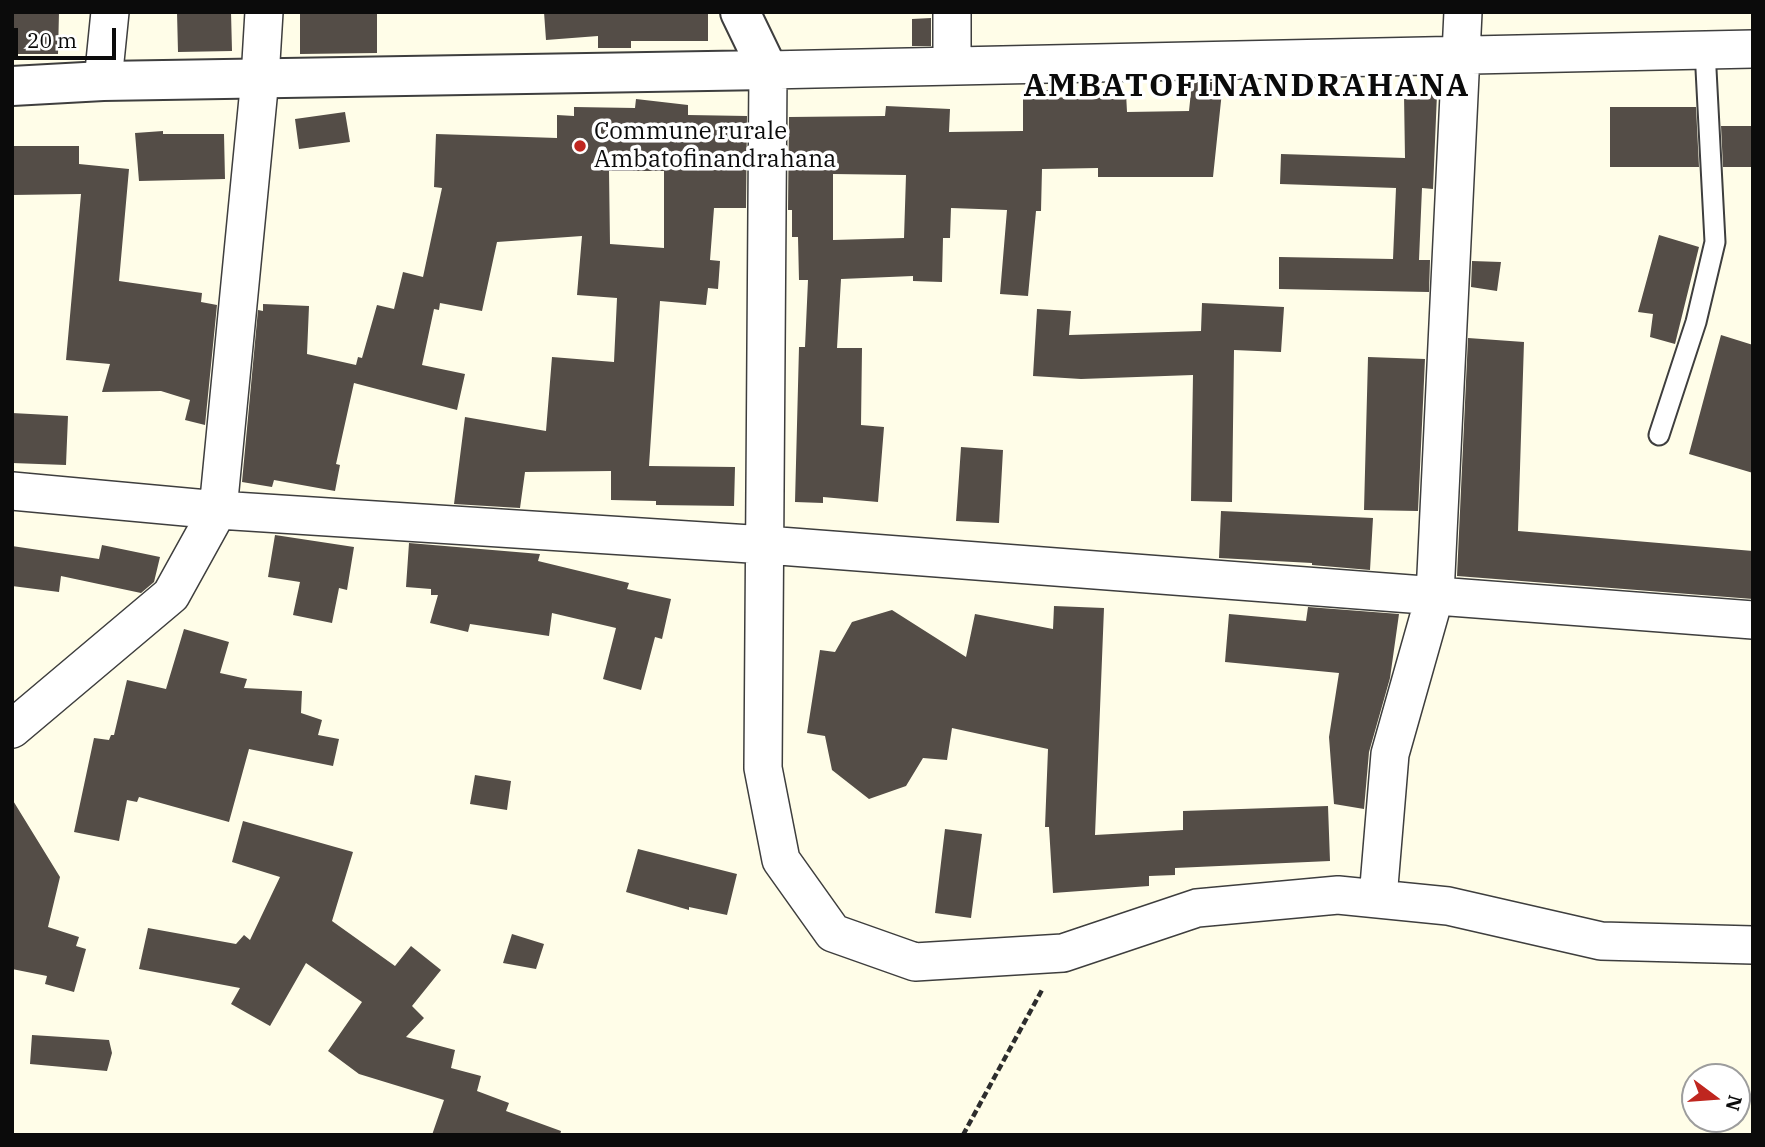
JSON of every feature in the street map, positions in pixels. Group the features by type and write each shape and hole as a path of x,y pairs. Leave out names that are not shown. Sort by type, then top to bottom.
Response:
{"street":[{"path":"103,81 110,12"},
{"path":"12,729 171,595 218,510 264,12"},
{"path":"740,12 768,70 763,768 781,860 833,933 915,962 1063,953 1197,908 1338,895 1448,906 1601,941 1753,945"},
{"path":"952,12 952,65"},
{"path":"1378,898 1390,754 1435,595 1463,12"},
{"path":"12,86 103,81 1753,49"},
{"path":"12,491 218,510 766,545 1753,620"}],"lane":[{"path":"1660,435 1696,321 1715,242 1705,50"}],"path":[{"path":"963,1135 1063,953"}],"building":[{"path":"12,12 59,12 58,54 12,54"},
{"path":"177,12 231,12 232,51 178,52"},
{"path":"300,12 377,12 377,53 300,54"},
{"path":"544,12 708,12 708,41 631,41 631,48 598,48 598,36 546,40"},
{"path":"931,18 931,46 912,46 912,19"},
{"path":"1192,82 1223,82 1213,177 1098,177 1098,168 1042,169 1041,211 1036,211 1028,296 1000,294 1007,210 951,208 950,238 943,238 942,282 913,281 913,276 841,279 837,348 862,348 861,425 884,427 878,502 823,497 823,503 795,502 799,347 805,347 808,280 799,280 798,237 792,237 792,210 788,210 789,117 885,116 886,106 950,109 949,132 1023,131 1023,91 1053,90 1053,98 1126,93 1127,112 1189,111","holes":["833,174 906,175 904,238 833,240"]},
{"path":"1404,94 1437,94 1433,189 1422,188 1419,260 1430,260 1429,292 1279,289 1279,257 1393,259 1396,188 1280,184 1281,154 1405,158"},
{"path":"636,99 688,105 688,115 747,116 746,208 714,208 710,260 720,261 718,289 708,288 706,305 660,301 649,466 735,467 734,506 656,505 656,501 611,500 611,471 525,472 520,508 454,504 465,417 546,431 552,357 614,362 617,298 577,295 582,236 497,242 482,311 440,303 439,310 434,309 422,365 465,374 457,410 354,383 336,464 340,465 335,491 274,480 272,487 242,482 258,310 263,311 263,304 309,306 307,354 356,365 358,357 362,358 377,305 394,309 403,272 423,277 442,188 434,187 436,134 557,138 557,115 574,116 574,107 635,108","holes":["609,171 664,171 664,248 610,244"]},
{"path":"1610,107 1696,107 1699,167 1610,167"},
{"path":"345,112 350,142 299,149 295,119"},
{"path":"1721,126 1753,126 1753,167 1723,167"},
{"path":"163,131 163,134 224,134 225,179 139,181 135,133"},
{"path":"12,146 79,146 79,164 129,169 119,281 202,293 201,302 217,305 205,425 185,420 190,400 161,391 102,392 110,364 66,360 81,194 12,195"},
{"path":"1659,235 1699,247 1675,344 1650,337 1653,314 1638,312"},
{"path":"1472,261 1501,262 1497,291 1471,287"},
{"path":"1202,303 1284,307 1281,352 1234,350 1232,502 1191,501 1193,375 1081,379 1033,376 1037,309 1071,311 1069,335 1201,331"},
{"path":"1721,335 1753,345 1753,473 1689,454"},
{"path":"1468,338 1524,342 1518,531 1753,551 1753,599 1457,576"},
{"path":"1368,357 1425,359 1418,511 1364,510"},
{"path":"12,413 68,416 66,465 12,463"},
{"path":"961,447 1003,450 999,523 956,521"},
{"path":"1221,511 1373,518 1370,570 1312,563 1219,558"},
{"path":"275,535 354,547 347,590 339,588 332,623 293,615 300,582 268,577"},
{"path":"409,543 540,554 538,561 629,583 627,589 671,599 662,639 655,637 641,690 603,679 616,628 552,613 549,636 470,624 468,632 430,623 438,595 431,595 431,589 406,587"},
{"path":"102,545 160,557 154,582 141,593 61,576 59,592 12,586 12,546 99,559"},
{"path":"1054,606 1104,608 1095,835 1183,830 1183,811 1328,806 1330,861 1175,868 1175,875 1149,876 1149,886 1053,893 1049,827 1045,827 1048,749 952,728 947,760 923,758 906,786 869,799 832,770 825,736 807,733 820,650 835,652 852,622 892,610 966,657 975,614 1053,629"},
{"path":"1308,607 1399,614 1390,678 1369,752 1364,809 1334,804 1329,737 1339,673 1225,662 1229,614 1306,621"},
{"path":"184,629 229,642 220,673 247,679 244,688 302,691 301,713 322,720 318,735 339,739 333,766 249,749 229,822 139,797 137,802 127,800 119,841 74,832 94,738 109,740 111,735 114,735 127,680 166,689"},
{"path":"475,775 511,781 507,810 470,804"},
{"path":"12,799 60,877 48,927 79,937 76,946 86,949 74,992 45,984 47,976 12,969"},
{"path":"243,821 353,852 332,921 395,966 411,946 441,970 412,1006 424,1018 406,1037 455,1050 451,1068 481,1076 477,1091 509,1103 506,1111 561,1131 560,1135 432,1135 444,1100 359,1074 328,1051 362,1002 306,963 270,1026 231,1004 240,988 139,969 148,928 236,944 244,935 250,940 280,877 232,862"},
{"path":"945,829 982,834 971,918 935,913"},
{"path":"638,849 737,874 727,915 689,907 689,910 626,892"},
{"path":"512,934 544,944 536,969 503,963"},
{"path":"32,1035 109,1040 112,1053 107,1071 30,1064"}],"place":[{"name":"Commune rurale Ambatofinandrahana","path":"580,146"}],"district":[{"name":"AMBATOFINANDRAHANA","path":"1247,87"}]}
